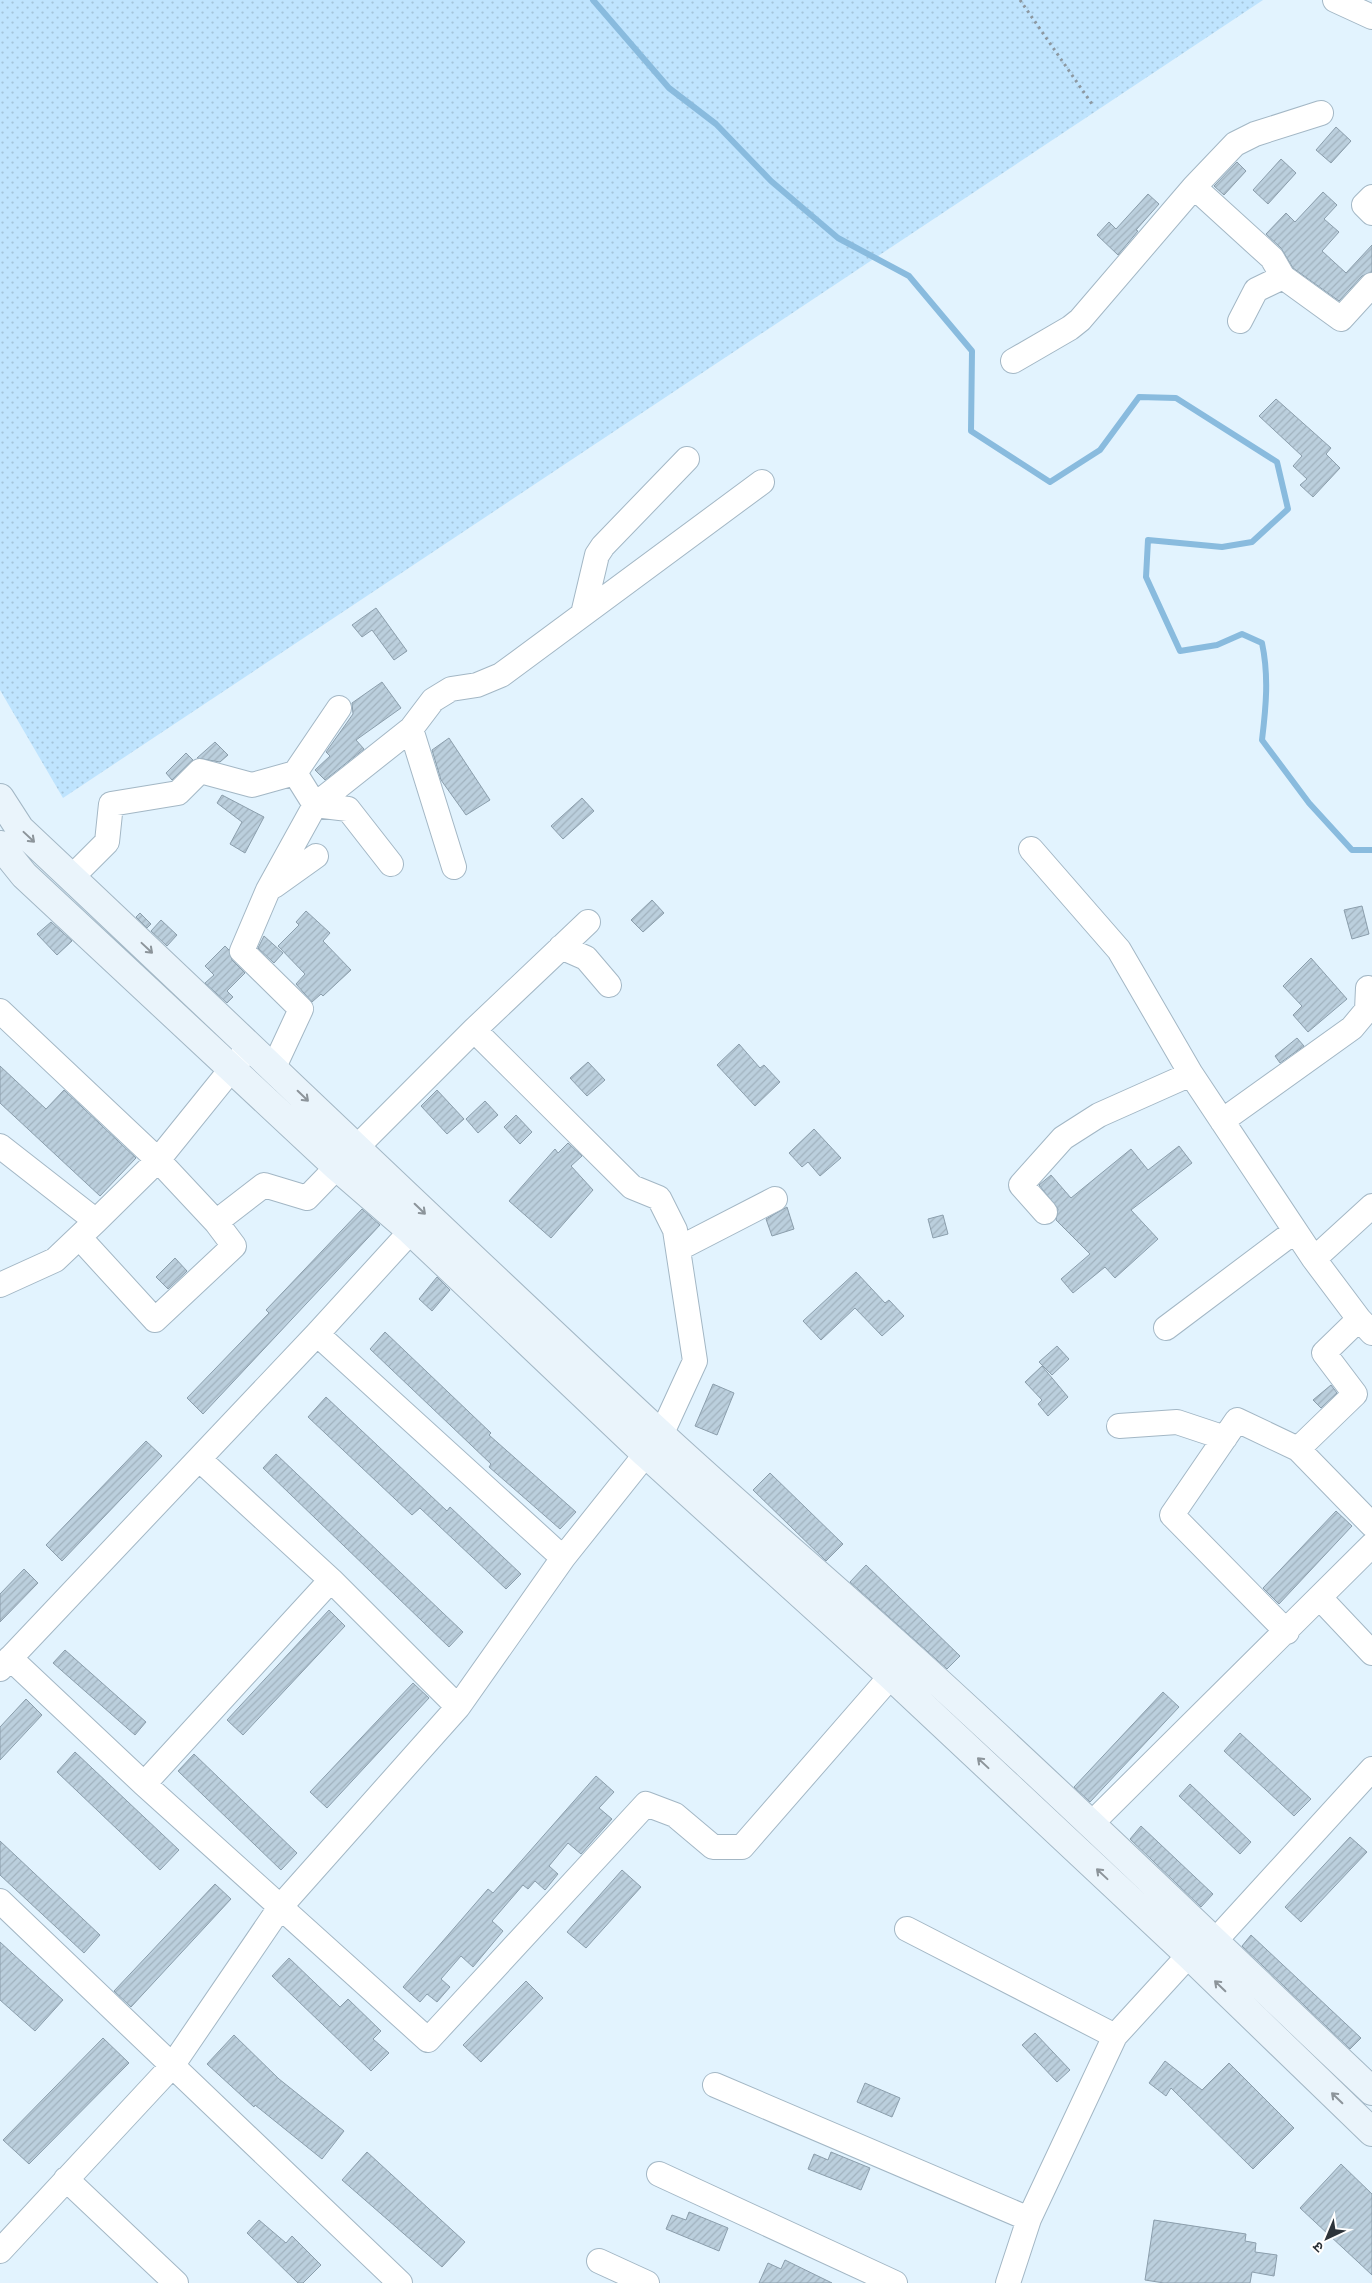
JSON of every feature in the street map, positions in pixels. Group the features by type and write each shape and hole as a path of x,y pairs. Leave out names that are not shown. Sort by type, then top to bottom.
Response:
{"street":[{"path":"1335,0 1368,10"},
{"path":"1013,361 1070,328 1080,320 1194,187 1235,144 1255,134 1321,113"},
{"path":"1194,187 1272,258 1283,277 1341,319 1372,285"},
{"path":"1372,197 1364,204 1372,213"},
{"path":"1240,321 1256,290 1283,277"},
{"path":"583,614 596,555 602,546 687,459"},
{"path":"274,1067 301,1008 242,952 268,890 315,804 411,730 433,700 451,689 478,685 501,675 762,482"},
{"path":"72,878 107,842 111,804 178,793 200,772 252,785 295,773 339,708"},
{"path":"411,730 454,867"},
{"path":"295,773 315,804 348,809 392,864"},
{"path":"0,798 20,829 274,1067 653,1444 891,1676 1188,1955 1372,2132"},
{"path":"0,845 24,875 337,1166 653,1444 914,1660 1091,1824 1372,2091"},
{"path":"1031,848 1127,961 1191,1074 1314,1259 1366,1326 1324,1353 1355,1394 1298,1449"},
{"path":"268,890 316,856"},
{"path":"356,1148 474,1030 588,922"},
{"path":"561,947 586,958 609,985"},
{"path":"1222,1121 1352,1028 1367,1010 1368,988"},
{"path":"0,1010 158,1160 216,1222 234,1246 155,1320 87,1229 0,1146"},
{"path":"0,2250 172,2066 281,1906 458,1707 563,1558 653,1444 695,1361 675,1230 659,1198 632,1187 474,1030"},
{"path":"0,1284 55,1260 158,1160 250,1046"},
{"path":"1045,1212 1021,1185 1063,1138 1099,1115 1191,1074"},
{"path":"216,1222 264,1185 307,1198 337,1166"},
{"path":"678,1249 774,1199"},
{"path":"1314,1259 1372,1206"},
{"path":"411,1231 317,1334 5,1664 144,1784 428,2040 646,1804 675,1815 713,1847 742,1847 891,1676"},
{"path":"1166,1328 1295,1231"},
{"path":"317,1334 563,1558"},
{"path":"1287,1632 1172,1515 1237,1420 1298,1449 1372,1525"},
{"path":"1120,1426 1177,1422 1225,1438"},
{"path":"199,1459 331,1580 458,1707"},
{"path":"1091,1824 1287,1632 1372,1545"},
{"path":"144,1784 331,1580"},
{"path":"1320,1598 1372,1653"},
{"path":"1214,1942 1372,1769"},
{"path":"0,1901 400,2283"},
{"path":"907,1929 1115,2036"},
{"path":"1008,2283 1029,2219 1115,2036 1188,1955"},
{"path":"715,2085 1029,2219"},
{"path":"658,2174 895,2283"},
{"path":"66,2179 176,2283"},
{"path":"599,2261 648,2283"}],"path":[{"path":"1020,0 1092,104"}],"shaded area":[{"path":"0,0 1263,0 63,798 0,690"}],"building":[{"path":"1336,127 1351,141 1331,163 1316,150"},
{"path":"1281,159 1296,173 1268,204 1253,190"},
{"path":"1237,162 1246,171 1224,195 1214,186"},
{"path":"1323,192 1337,205 1324,219 1339,232 1322,251 1346,273 1372,245 1372,272 1362,276 1339,301 1293,268 1281,248 1266,234 1286,213 1295,222"},
{"path":"1148,194 1159,204 1136,230 1138,231 1118,255 1097,235 1109,222 1116,229"},
{"path":"1276,399 1331,448 1326,454 1340,468 1313,497 1300,485 1307,479 1293,466 1302,456 1259,416"},
{"path":"376,608 407,651 394,660 372,630 362,637 352,625"},
{"path":"382,682 401,708 356,740 364,749 325,780 315,770 330,756 326,752 353,714 352,703"},
{"path":"449,738 490,800 466,815 441,780 432,750"},
{"path":"215,742 228,755 220,762 197,758"},
{"path":"186,753 193,760 172,780 166,773"},
{"path":"222,795 264,817 245,853 230,844 242,822 217,803"},
{"path":"582,798 594,811 563,839 551,826"},
{"path":"652,900 664,913 643,932 631,920"},
{"path":"1362,906 1369,934 1352,939 1344,910"},
{"path":"306,911 330,933 323,941 351,970 323,996 321,994 312,1002 296,984 305,974 278,946 299,925 296,922"},
{"path":"140,913 151,924 147,928 136,917"},
{"path":"161,920 177,935 167,946 151,931"},
{"path":"51,922 72,941 57,955 37,934"},
{"path":"264,936 283,953 274,963 258,948"},
{"path":"225,946 229,950 232,960 245,973 227,991 233,997 227,1003 205,983 214,975 205,966"},
{"path":"1311,958 1347,999 1308,1032 1293,1015 1302,1006 1283,986"},
{"path":"1297,1038 1304,1046 1280,1063 1275,1056"},
{"path":"739,1044 760,1068 764,1065 780,1082 755,1106 717,1065"},
{"path":"588,1062 605,1080 587,1096 570,1078"},
{"path":"0,1066 46,1109 64,1090 136,1158 100,1196 0,1103"},
{"path":"437,1090 464,1119 447,1134 421,1106"},
{"path":"485,1101 498,1115 478,1133 466,1119"},
{"path":"516,1115 532,1132 520,1144 504,1127"},
{"path":"814,1129 841,1158 820,1176 808,1162 802,1167 789,1153"},
{"path":"568,1143 582,1156 571,1166 593,1190 551,1238 509,1201 555,1149 558,1153"},
{"path":"1179,1146 1192,1163 1131,1210 1158,1239 1115,1278 1105,1267 1073,1293 1061,1279 1090,1254 1056,1220 1058,1209 1039,1185 1051,1175 1071,1198 1131,1149 1148,1170"},
{"path":"787,1207 794,1229 772,1236 766,1219"},
{"path":"362,1209 380,1225 203,1414 187,1398 269,1313 266,1310"},
{"path":"943,1215 948,1234 933,1238 928,1219"},
{"path":"175,1258 187,1271 168,1289 156,1277"},
{"path":"856,1272 885,1303 889,1300 904,1316 882,1336 855,1308 821,1340 803,1321"},
{"path":"437,1277 450,1290 432,1311 419,1299"},
{"path":"385,1332 491,1433 489,1435 576,1512 560,1529 489,1467 491,1464 370,1349"},
{"path":"1057,1346 1069,1359 1052,1375 1039,1362"},
{"path":"1042,1366 1068,1397 1048,1416 1038,1404 1042,1400 1025,1382"},
{"path":"713,1384 734,1393 717,1435 695,1426"},
{"path":"1331,1385 1337,1393 1321,1408 1313,1400"},
{"path":"326,1397 447,1511 450,1507 521,1574 506,1589 420,1508 412,1515 308,1417"},
{"path":"146,1441 162,1456 62,1561 46,1545"},
{"path":"276,1454 463,1632 449,1647 263,1468"},
{"path":"770,1473 843,1544 826,1561 753,1490"},
{"path":"1336,1511 1352,1526 1279,1604 1263,1588"},
{"path":"866,1565 960,1656 947,1669 850,1582"},
{"path":"24,1569 38,1583 0,1622 0,1594"},
{"path":"329,1610 345,1626 243,1735 227,1720"},
{"path":"65,1650 146,1722 135,1735 53,1663"},
{"path":"413,1683 429,1698 327,1808 310,1792"},
{"path":"1163,1692 1179,1707 1090,1802 1074,1787"},
{"path":"26,1699 42,1715 0,1760 0,1727"},
{"path":"1240,1733 1311,1799 1294,1816 1224,1751"},
{"path":"75,1752 179,1850 160,1870 57,1772"},
{"path":"194,1754 297,1853 281,1870 178,1771"},
{"path":"596,1776 614,1792 599,1808 612,1819 581,1854 568,1843 549,1866 558,1874 545,1890 535,1881 528,1889 523,1885 492,1921 503,1931 473,1967 461,1956 441,1979 450,1987 437,2002 427,1994 420,2002 403,1987 488,1889 493,1893"},
{"path":"1190,1784 1251,1842 1240,1854 1179,1796"},
{"path":"1141,1826 1213,1894 1201,1907 1130,1839"},
{"path":"1350,1837 1367,1852 1301,1922 1285,1907"},
{"path":"0,1841 100,1935 84,1953 0,1875"},
{"path":"622,1870 641,1887 586,1948 567,1932"},
{"path":"215,1884 231,1899 131,2007 114,1991"},
{"path":"1251,1935 1361,2038 1350,2049 1242,1946"},
{"path":"0,1942 63,2000 35,2031 0,2000"},
{"path":"289,1958 340,2007 348,1999 381,2031 373,2039 389,2053 371,2071 272,1976"},
{"path":"526,1981 543,1998 481,2062 463,2045"},
{"path":"1035,2033 1070,2070 1057,2082 1022,2045"},
{"path":"234,2035 279,2079 344,2131 322,2159 255,2105 254,2107 207,2064"},
{"path":"103,2038 129,2063 29,2164 3,2140"},
{"path":"1165,2061 1202,2090 1229,2063 1294,2128 1253,2169 1171,2088 1166,2096 1149,2083"},
{"path":"865,2083 900,2098 892,2117 857,2102"},
{"path":"367,2152 465,2242 442,2267 342,2180"},
{"path":"831,2152 870,2168 861,2190 808,2169 814,2154 828,2160"},
{"path":"1341,2164 1372,2194 1372,2275 1300,2208"},
{"path":"689,2212 728,2228 719,2251 666,2229 672,2215 686,2220"},
{"path":"259,2220 286,2243 292,2236 321,2265 303,2283 298,2283 247,2233"},
{"path":"1154,2220 1246,2234 1245,2241 1256,2243 1255,2252 1277,2255 1274,2276 1252,2272 1250,2283 1164,2283 1145,2280"},
{"path":"785,2260 832,2283 759,2283 768,2263 781,2269"}],"waterway":[{"path":"593,0 669,88 716,124 771,181 838,238 909,276 972,351 971,431 1050,482 1100,450 1139,397 1176,398 1277,462 1288,509 1252,542 1222,547 1148,540 1146,577 1180,651 1217,645 1242,634 1262,643 1266,679 1266,704 1262,740 1309,803 1352,850 1372,850"}]}
